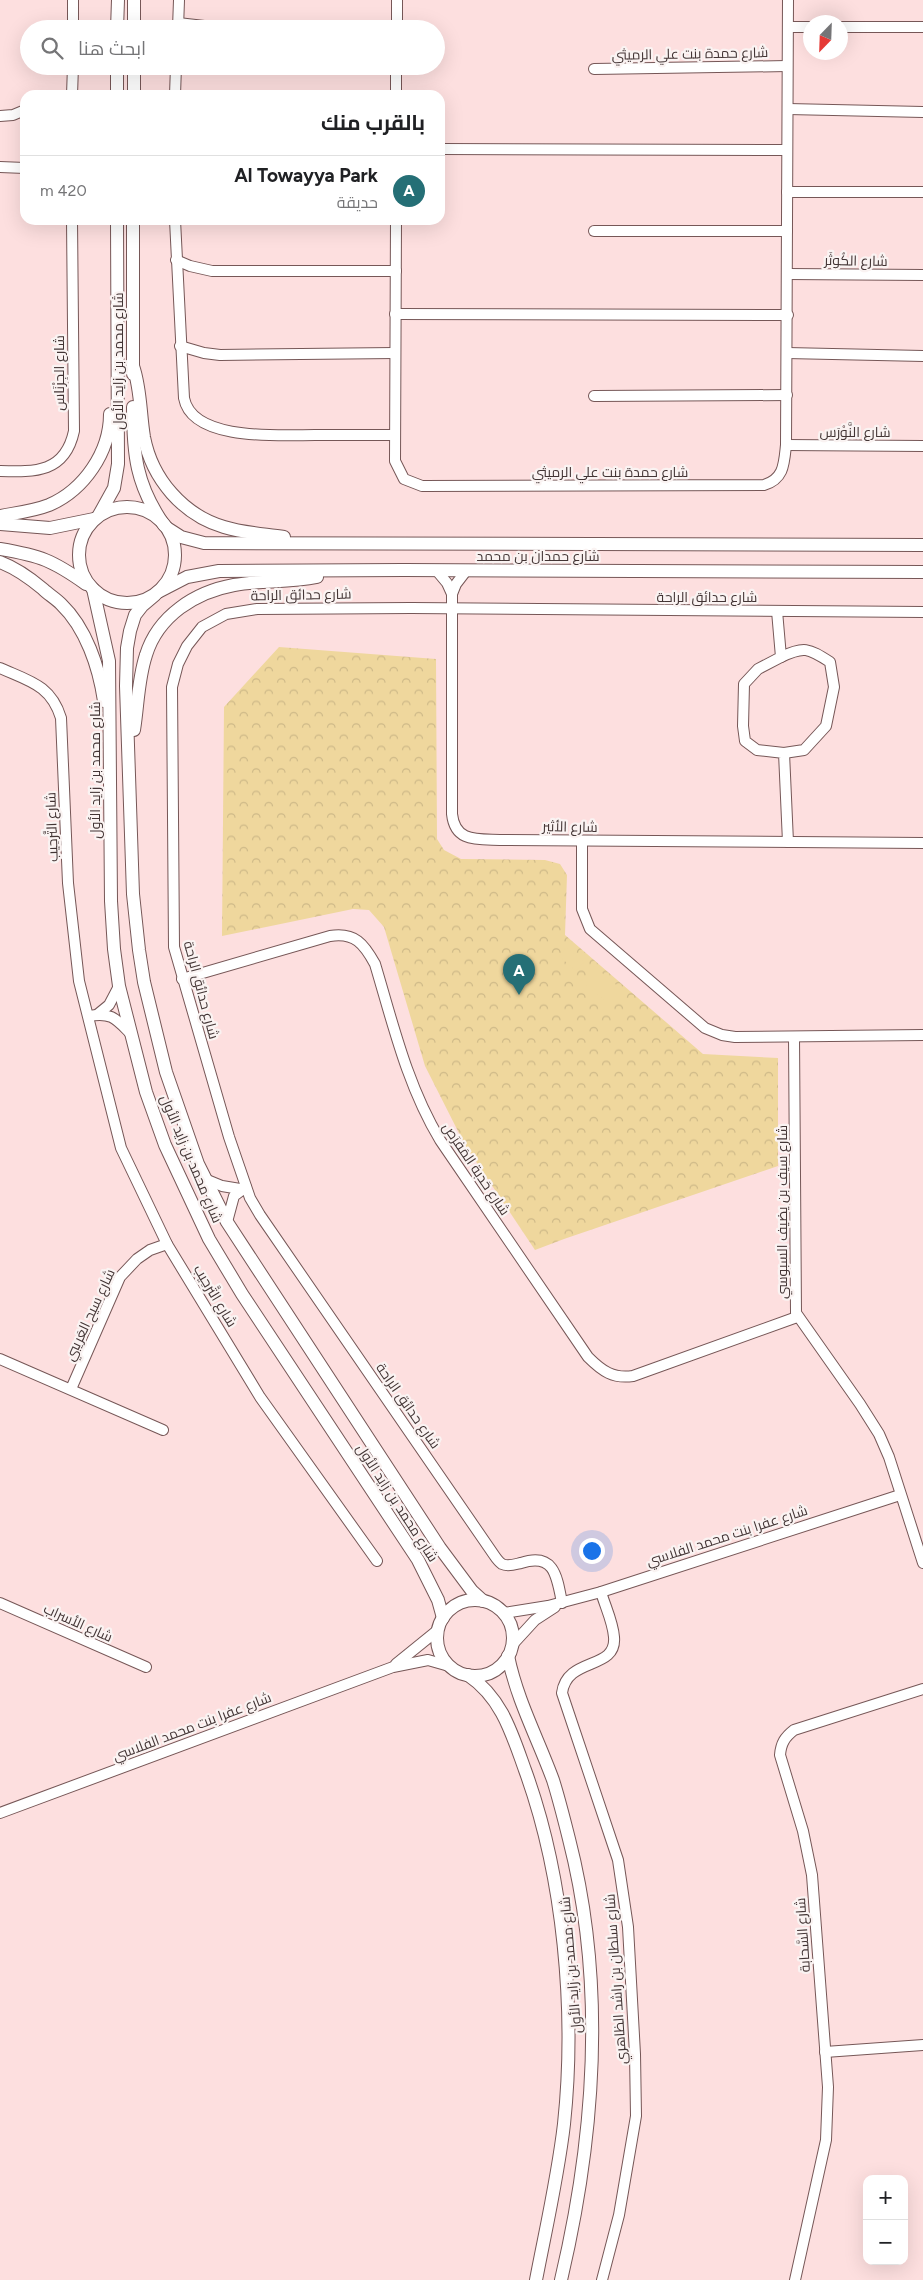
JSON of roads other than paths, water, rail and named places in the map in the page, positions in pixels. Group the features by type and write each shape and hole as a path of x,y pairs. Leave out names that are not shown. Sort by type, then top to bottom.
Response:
{"main road":[{"path":"118,0 118,20"},
{"path":"134,0 134,20"},
{"path":"117,75 117,90"},
{"path":"134,75 134,90"},
{"name":"شارع محمد بن زايد الأول","path":"97,517 114,488 117,477 117,225"},
{"name":"شارع محمد بن زايد الأول","path":"133,225 134,454 143,488 166,526"},
{"path":"0,516 49,505 66,495 86,477 103,452 108,440 111,384 116,365"},
{"path":"133,366 139,384 144,438 148,453 162,480 179,501 201,517 233,530 346,544"},
{"path":"0,524 50,528 97,517 120,507 132,507 144,510 166,526 174,544 174,562 169,579 156,593 134,603 119,603 105,598 56,564 41,557 0,549"},
{"path":"92,588 81,572 78,555 81,538 97,517"},
{"name":"شارع حمدان بن محمد","path":"166,526 181,537 204,543 923,545"},
{"path":"0,562 21,572 62,604 86,640 102,687 110,776"},
{"name":"شارع حمدان بن محمد","path":"156,593 187,577 208,572 437,570 923,572"},
{"path":"130,780 133,738 146,654 156,634 178,609 194,598 232,585 301,580 341,572"},
{"name":"شارع محمد بن زايد الأول","path":"92,588 109,662 112,901 119,986 146,1092 165,1145 209,1239 242,1294 418,1560 435,1592 440,1624"},
{"name":"شارع محمد بن زايد الأول","path":"156,593 135,615 127,648 126,686 134,894 144,982 166,1072 179,1114 205,1179 226,1222 440,1548 468,1586 483,1601"},
{"path":"471,1600 483,1601 504,1613 513,1633 513,1644 508,1656 492,1672 468,1675 449,1666 441,1655 437,1643 440,1624 450,1609 460,1603 471,1600"},
{"name":"شارع محمد بن زايد الأول","path":"508,1656 520,1698 553,1781 569,1840 581,1896 588,1952 592,2039 587,2129 580,2190 561,2280"},
{"name":"شارع محمد بن زايد الأول","path":"468,1675 486,1689 507,1721 529,1780 547,1846 558,1898 564,1944 567,2036 564,2124 556,2181 536,2280"}],"street":[{"path":"73,0 73,20"},
{"path":"178,20 179,0"},
{"path":"396,20 397,0"},
{"name":"شارع حمدة بنت علي الرميثي","path":"396,225 395,461 399,474 409,482 422,486 764,485 778,478 782,471 786,445 788,0"},
{"path":"788,28 803,27"},
{"path":"848,27 923,27"},
{"name":"شارع حمدة بنت علي الرميثي","path":"594,69 787,66"},
{"path":"72,90 73,75"},
{"path":"177,75 178,90"},
{"path":"396,75 396,90"},
{"path":"788,109 923,112"},
{"path":"0,116 13,115 20,112"},
{"path":"445,150 786,150"},
{"path":"0,168 20,168"},
{"path":"787,192 923,192"},
{"name":"شارع الجِرْنَاس","path":"0,471 32,472 45,469 62,458 72,441 74,431 72,225"},
{"path":"175,225 180,346 185,402 193,415 205,422 230,431 248,434 395,435"},
{"path":"594,231 787,231"},
{"path":"176,260 190,266 212,271 396,271"},
{"name":"شارع الكُوثَر","path":"788,274 923,275"},
{"path":"395,314 788,315"},
{"path":"180,346 204,354 220,355 395,353"},
{"path":"787,354 923,356"},
{"path":"594,396 786,395"},
{"name":"شارع النَّوْرَس","path":"786,445 923,446"},
{"path":"437,570 447,583 452,594"},
{"path":"452,594 456,584 466,571"},
{"name":"شارع الأثير","path":"452,594 453,825 459,833 470,838 582,841 923,843"},
{"name":"شارع حدائق الراحة","path":"562,1602 554,1570 547,1563 535,1559 510,1565 502,1564 494,1555 243,1188 174,947 172,924 172,687 178,664 202,627 236,611 257,608 923,612"},
{"path":"777,611 781,656"},
{"path":"798,649 810,649 830,662 834,687 826,726 804,750 784,754 757,750 745,741 743,726 744,684 758,669 781,656 798,649"},
{"name":"شارع التَّرحِيب","path":"0,668 42,687 54,700 61,718 68,882 79,981 94,1015 121,1148 167,1244 260,1397 377,1561"},
{"path":"784,754 788,842"},
{"path":"582,841 582,909 590,929 705,1028 722,1035 735,1037 923,1035"},
{"name":"شارع حَدبة المَفرَص","path":"182,979 330,936 342,934 365,946 374,964 413,1089 423,1112 440,1140 588,1357 607,1374 634,1376 797,1317"},
{"path":"94,1015 109,1005 119,986"},
{"path":"94,1015 109,1015 116,1019 131,1034"},
{"name":"شارع سيف بن يضيف السبوسي","path":"794,1037 795,1286 797,1317 838,1371 879,1434 889,1458 923,1563"},
{"path":"205,1179 222,1186 243,1188"},
{"path":"226,1222 234,1196 243,1188"},
{"name":"شارع سيح العَريبي","path":"70,1389 120,1277 137,1259 150,1250 167,1244"},
{"path":"1,1362 70,1389 163,1430"},
{"name":"شارع عفرا بنت محمد الفلاسي","path":"504,1613 562,1602 601,1592 900,1495"},
{"name":"شارع سلطان بن راشد الظاهري","path":"601,1592 614,1637 613,1648 608,1656 600,1661 574,1671 565,1681 562,1693 618,1860 628,1927 635,2054 636,2116 618,2215 602,2280"},
{"name":"شارع عفرا بنت محمد الفلاسي","path":"513,1644 535,1620 562,1602"},
{"name":"شارع الأسراب","path":"0,1603 146,1668"},
{"name":"شارع عفرا بنت محمد الفلاسي","path":"393,1667 440,1624"},
{"name":"شارع عفرا بنت محمد الفلاسي","path":"0,1812 393,1667 428,1660 449,1666"},
{"name":"شارع السَّحابة","path":"796,2280 826,2140 828,2104 812,1875 803,1831 780,1755 781,1745 794,1730 923,1689"},
{"path":"825,2052 923,2045"}],"place":[{"name":"Al Towayya Park","path":"519,995"}]}
